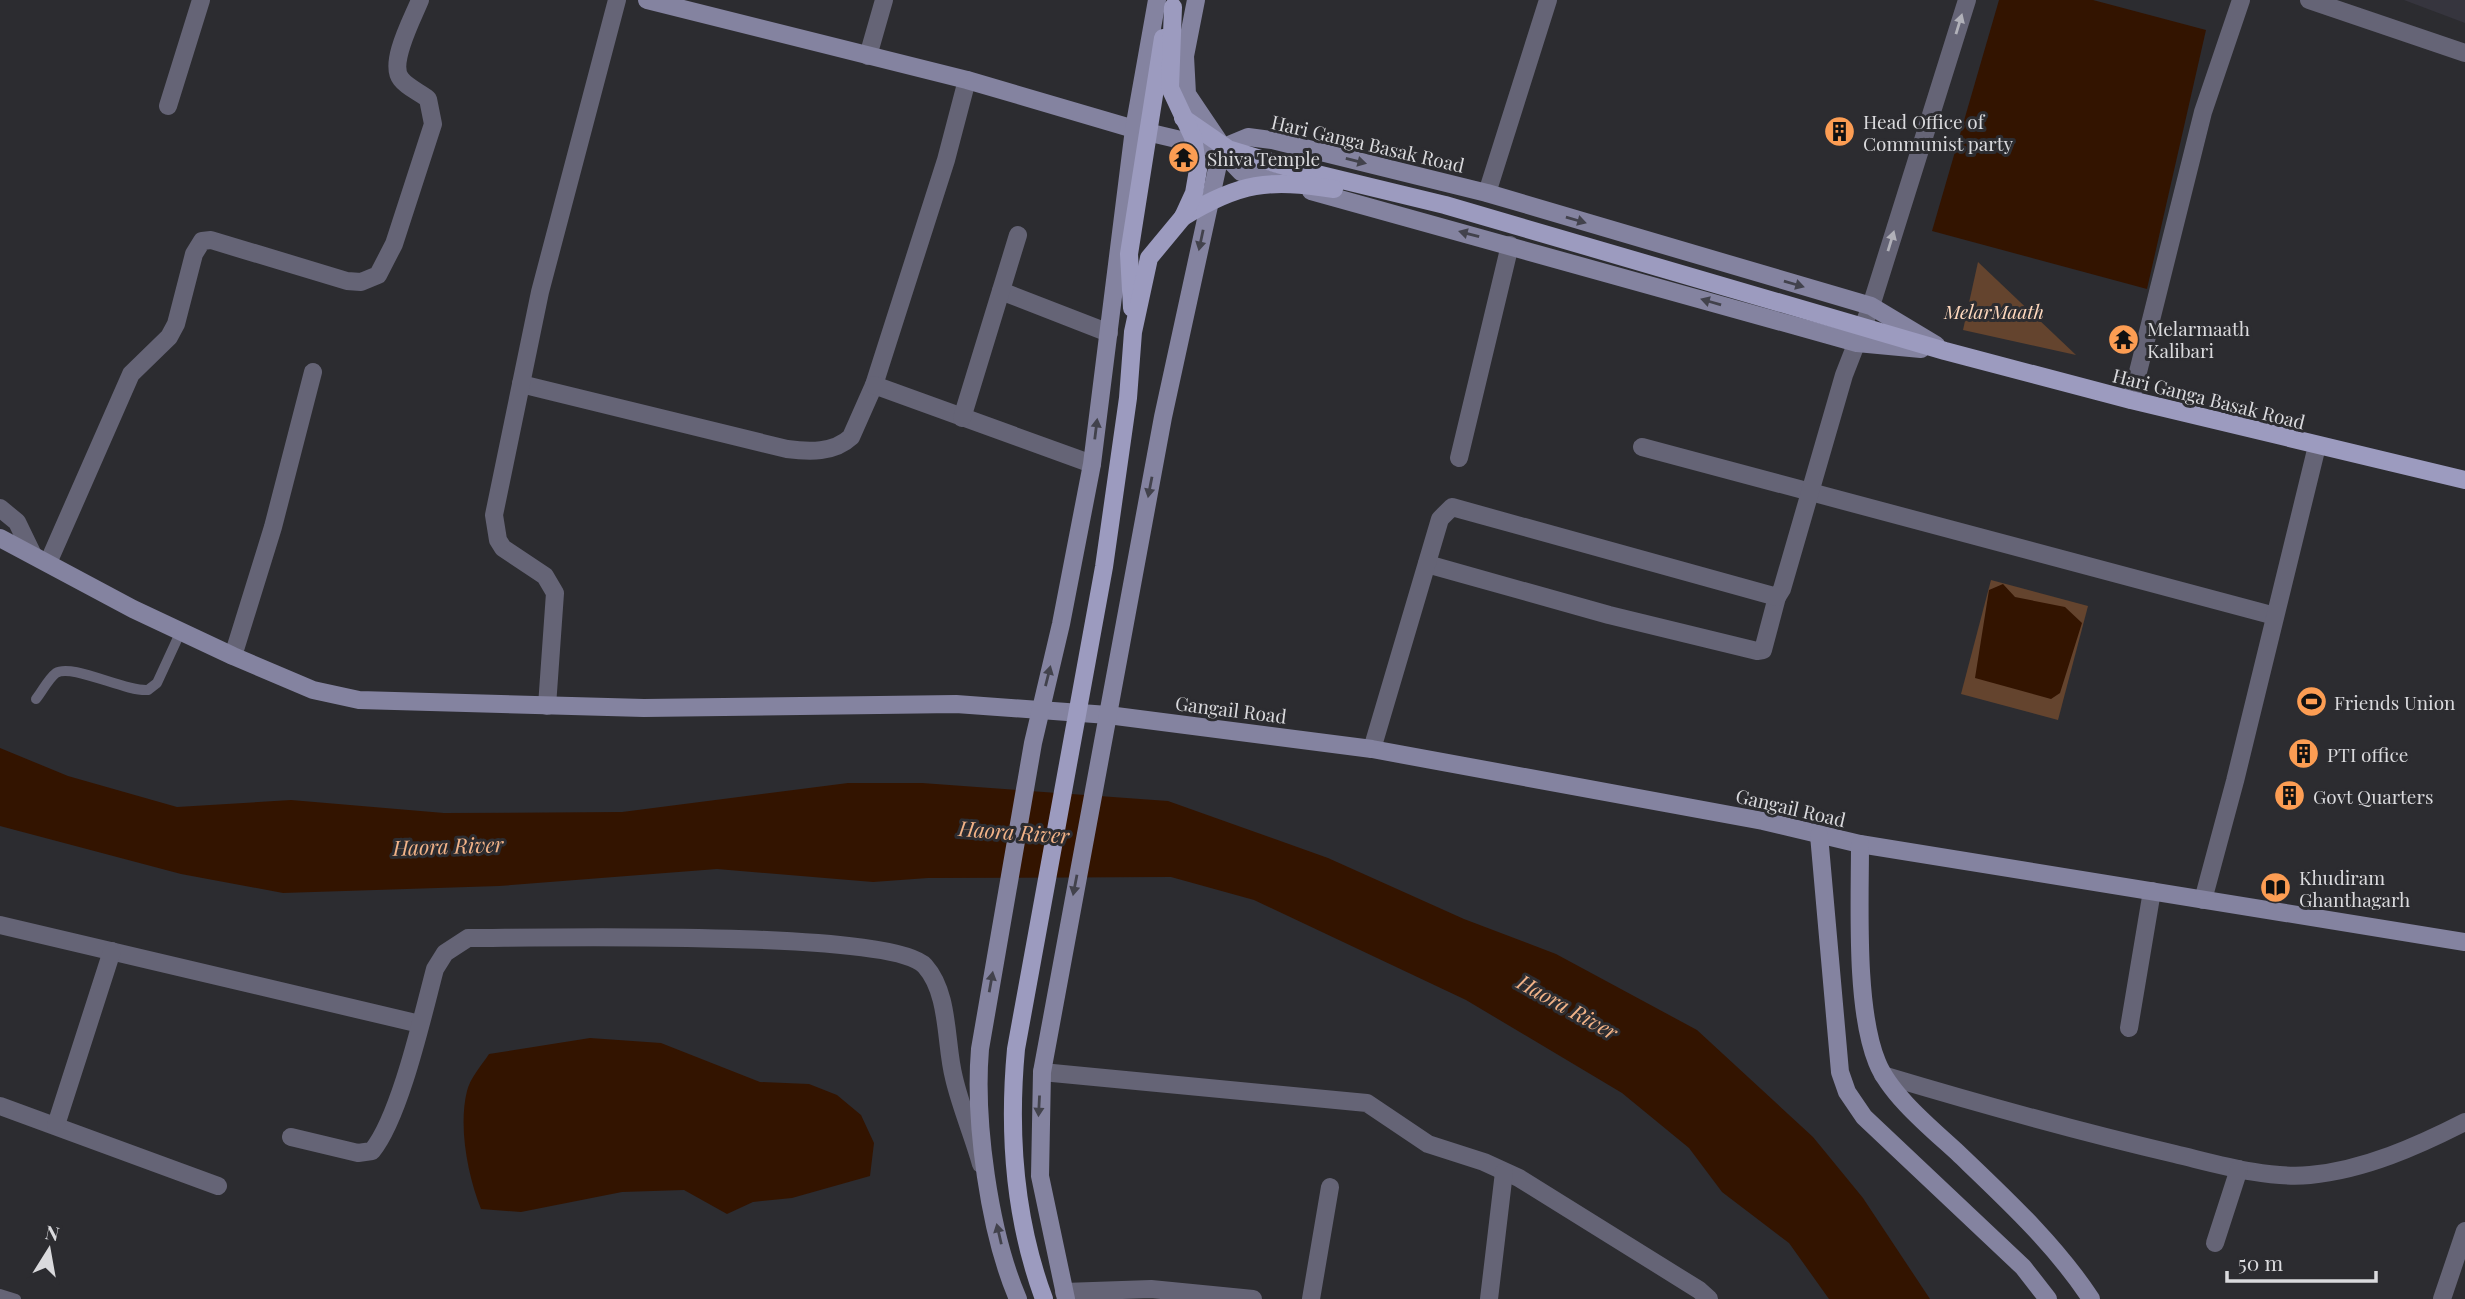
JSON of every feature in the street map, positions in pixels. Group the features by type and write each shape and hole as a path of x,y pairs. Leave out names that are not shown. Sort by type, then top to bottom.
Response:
{"main road":[{"path":"1168,2 1170,89 1193,137 1198,170 1194,192 1183,218"},
{"path":"1044,1299 1026,1242 1018,1205 1013,1153 1013,1086 1023,1009 1104,567 1128,398 1133,332 1129,254 1168,2"},
{"path":"1183,118 1228,149 1445,205 1945,351"},
{"path":"1133,332 1149,258 1183,218 1216,197 1255,183 1308,185 1445,205"},
{"name":"Hari Ganga Basak Road","path":"1945,351 2131,400 2465,481"}],"street":[{"path":"168,106 201,0"},
{"path":"41,559 131,374 169,337 176,324 194,254 201,241 211,240 347,281 360,282 378,275 394,244 433,124 428,99 406,84 396,71 396,60 420,0"},
{"path":"548,706 555,593 545,576 503,548 495,528 494,515 555,229 617,0"},
{"path":"647,0 967,80 1134,129 1219,149"},
{"path":"868,57 884,0"},
{"path":"1196,0 1185,56 1187,94 1222,146 1219,149 1163,417 1051,1014 1042,1072 1040,1176 1065,1296 1151,1289 1253,1299"},
{"path":"1487,194 1548,0"},
{"path":"1427,564 1609,615 1757,651 1763,650 1844,375 1871,306 1967,0"},
{"path":"2131,400 2203,112 2241,0"},
{"path":"2309,0 2465,53"},
{"path":"989,1191 977,1082 980,1049 1032,743 1061,624 1092,464 1134,129 1168,2"},
{"path":"521,384 754,442 810,452 837,446 851,437 874,385 946,160 967,80"},
{"name":"Hari Ganga Basak Road","path":"1248,137 1272,141 1487,194 1871,306 1945,351 1857,343 1510,245 1241,173 1219,149 1248,137"},
{"path":"962,418 1018,235"},
{"path":"1459,458 1510,245"},
{"path":"1001,291 1109,333"},
{"path":"233,656 273,527 313,373"},
{"path":"874,385 1092,464"},
{"path":"2203,900 2317,446"},
{"path":"1642,447 2275,616"},
{"path":"0,508 17,522 41,559"},
{"path":"1372,749 1440,519 1452,508 1461,508 1777,597"},
{"name":"Gangail Road","path":"0,538 233,656 313,690 359,700 548,706 956,704 1108,715 1372,749 1763,821 1860,844 2465,942"},
{"path":"1819,835 1840,1072 1847,1092 1864,1116 2023,1267 2048,1299"},
{"path":"1860,844 1864,989 1876,1060 1883,1075 1920,1117 2049,1244 2091,1299"},
{"path":"2129,1028 2152,891"},
{"path":"0,925 420,1024"},
{"path":"291,1137 358,1153 372,1150 387,1123 435,969 445,953 468,939 710,938 878,949 908,955 923,964 933,977 955,1084 989,1191 1018,1299"},
{"path":"56,1125 112,951"},
{"path":"1042,1072 1367,1103 1428,1144 1465,1155 1504,1172 1564,1205 1709,1299"},
{"path":"1883,1075 2060,1127 2239,1169 2308,1175 2343,1170 2409,1147 2465,1122"},
{"path":"0,1106 218,1185"},
{"path":"2215,1243 2239,1169"},
{"path":"1489,1299 1504,1172"},
{"path":"1311,1299 1330,1187"},
{"path":"2442,1299 2465,1231"}],"lane":[{"path":"36,699 54,675 64,671 129,689 148,690 157,682 181,631"},
{"path":"0,1294 16,1299"}],"shaded area":[{"path":"2404,0 2465,0 2465,23"}],"green space":[{"name":"MelarMaath","path":"1978,262 2076,355 1963,330"},
{"path":"1991,580 2088,606 2058,720 1961,694"}],"water":[{"path":"1999,0 2093,0 2206,30 2147,289 1932,231"},
{"path":"2003,584 2015,597 2065,607 2082,623 2060,693 2051,699 1975,678 1989,590"},
{"name":"Haora River","path":"0,748 68,776 177,807 291,800 444,813 622,812 848,783 922,783 1168,801 1328,858 1464,919 1556,954 1697,1030 1813,1137 1863,1198 1930,1299 1829,1299 1789,1243 1722,1192 1689,1148 1622,1093 1466,1000 1254,900 1171,877 928,878 873,882 717,869 499,886 283,893 181,874 0,826"},
{"path":"590,1038 661,1043 760,1082 809,1084 837,1095 861,1115 874,1143 870,1176 792,1198 753,1202 727,1214 684,1190 622,1192 521,1212 481,1209 468,1167 464,1135 464,1105 473,1076 489,1054"}],"place":[{"name":"Head Office of Communist party","path":"1840,132"},
{"name":"Shiva Temple","path":"1184,158"},
{"name":"Melarmaath Kalibari","path":"2124,339"},
{"name":"Friends Union","path":"2311,702"},
{"name":"PTI office","path":"2304,754"},
{"name":"Govt Quarters","path":"2290,796"},
{"name":"Khudiram Ghanthagarh","path":"2276,888"}]}
